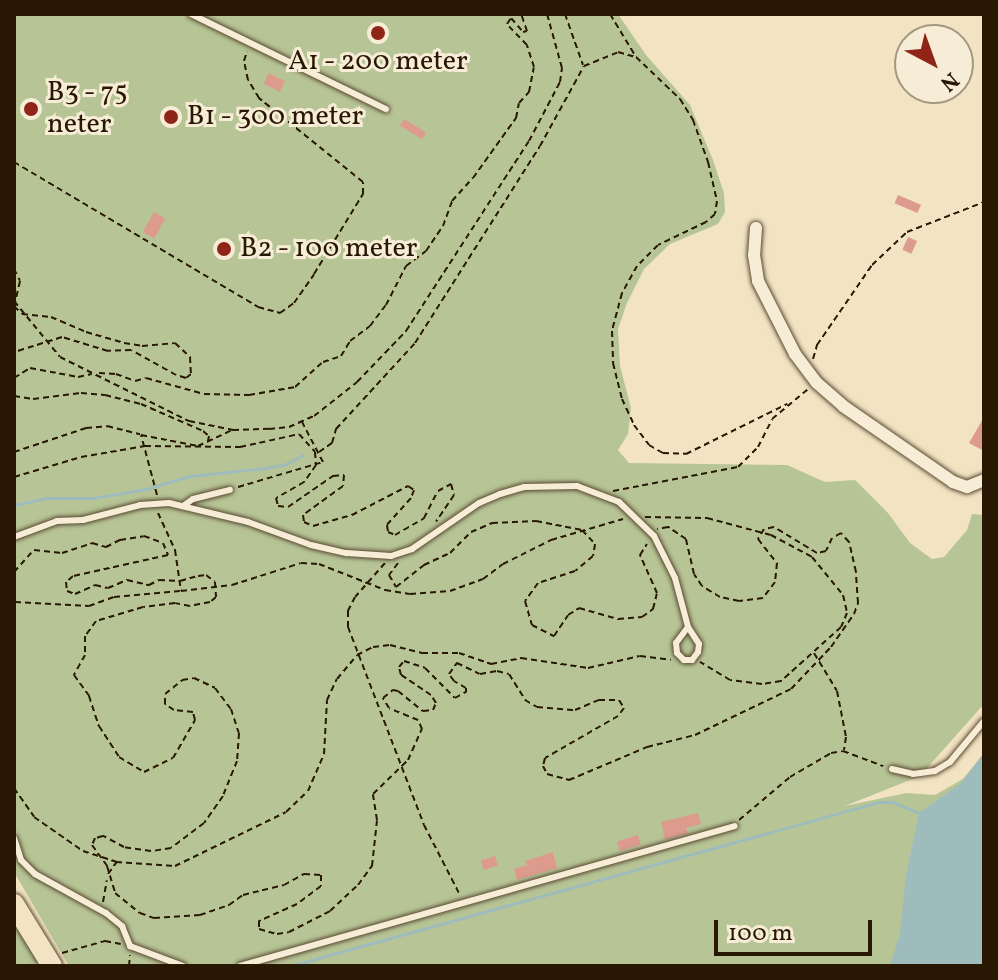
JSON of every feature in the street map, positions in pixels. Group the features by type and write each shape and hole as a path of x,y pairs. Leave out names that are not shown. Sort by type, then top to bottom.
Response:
{"highway":[{"path":"14,904 54,960"}],"street":[{"path":"756,228 754,255 758,281 773,315 813,378 843,406 953,482 967,487 983,486"}],"lane":[{"path":"191,14 386,109"},
{"path":"14,537 57,521 100,517 157,503 248,522 311,545 347,553 391,556 425,541 479,503 524,487 577,486 605,495 637,517 654,536 675,578 688,627 699,644 696,657 680,657 676,643 688,627"},
{"path":"183,506 193,499 230,490"},
{"path":"892,769 913,774 935,771 950,762 984,721"},
{"path":"240,966 735,826"},
{"path":"14,838 21,860 35,874 122,926 130,946 183,966"}],"path":[{"path":"14,378 30,368 78,377 116,374 135,381 146,378 204,394 249,395 295,387 323,362 341,356 350,341 370,326 386,305 404,268 422,257 443,226 452,201 473,178 516,118 519,103 529,92 534,67 527,45 507,24 511,18 523,32 527,31 521,14"},
{"path":"14,269 20,281 14,301 60,357 189,421 233,430 289,427 302,421 337,400 406,331 529,141 560,82 562,68 547,14"},
{"path":"565,14 584,66"},
{"path":"610,14 636,57 680,99 693,120 717,201 715,214 706,222 658,245 637,266 622,293 612,331 613,363 622,399 634,425 649,445 663,453 699,449 787,404"},
{"path":"14,162 258,307 280,313 294,303 314,274 363,194 363,182 259,98 248,80 244,61 249,43"},
{"path":"319,452 332,443 336,429 415,343 540,146 584,66 618,52 636,57"},
{"path":"605,495 620,488 738,467 758,447 772,419 813,378 817,345 872,265 907,232 984,202"},
{"path":"14,352 62,337 108,351 131,350 176,375 186,378 191,374 190,357 175,343 142,346 124,343 51,317 26,315"},
{"path":"14,396 33,399 81,393 141,404 203,431 209,436 206,444"},
{"path":"230,490 323,462 302,421"},
{"path":"14,452 86,428 107,426 184,445 206,444 233,430"},
{"path":"14,477 81,457 145,446 206,444 240,447 299,434 315,452 316,465 304,482 280,495 276,502 282,508 333,476 344,475 343,486 303,515 304,522 313,526 352,515 408,486 414,490 411,498 387,525 388,532 395,535 424,518 443,485 453,486 450,501 425,541"},
{"path":"141,435 154,478 157,503 175,550 181,591"},
{"path":"14,597 14,602 89,606 114,597 217,588 261,578 301,563 319,564 368,583 410,594 450,591 483,579 529,550 582,530 637,517 707,518 781,539 812,557 843,595 847,613 841,627 781,681 762,684 730,680 712,671 696,657"},
{"path":"14,572 34,550 62,553 92,543 106,547 120,540 144,536 163,543 168,555 73,576 66,582 67,591 75,594 95,585 108,588 127,580 149,585 167,579 180,581 206,575 217,588 216,597 210,602 190,606 171,603 104,617 85,636 85,655 74,671 75,680 89,696 99,726 125,764 150,772 173,758 180,748 195,716 189,710 174,710 164,700 172,687 182,680 194,678 215,688 231,709 239,733 237,761 223,796 204,823 186,841 171,848 151,851 124,847 98,836 92,845 107,866 108,878 115,893 129,906 154,918 200,915 229,905 243,895 316,873 323,879 321,886 289,910 259,921 259,929 266,934 289,932 330,911 369,870 377,820 373,794 401,767 418,741 421,724 394,711 383,698 393,690 398,691 423,711 433,710 436,703 431,695 401,675 399,667 404,661 425,668 455,698 466,692 466,688 449,674 457,663 480,674 497,671 509,674 525,700 537,707 575,710 599,700 619,700 624,708 618,716 545,758 544,770 561,780 647,747 695,735 791,689 848,626 858,603 856,572 847,538 841,533 835,535 826,551 817,553 774,527 760,533 758,539 777,563 778,572 770,591 752,601 720,597 702,586 694,574 689,547 679,533 662,527 655,531 640,555 657,593 656,604 649,613 609,618 579,608 568,615 560,632 554,636 532,625 525,601 538,583 575,571 593,556 595,544 582,530 536,521 492,523 471,532 450,553 424,565 396,587 389,575 406,552"},
{"path":"391,556 348,611 348,627 437,853 465,902"},
{"path":"14,788 34,817 53,833 98,856 116,862 175,866 286,812 308,791 318,775 324,754 327,700 337,679 357,655 390,645 422,653 459,653 491,664 521,658 588,668 640,656 672,660 680,657"},
{"path":"814,653 840,701 846,737 843,751"},
{"path":"735,826 753,805 810,762 843,751 892,769"},
{"path":"101,911 108,878 116,862"},
{"path":"54,960 75,946 105,941 130,946 129,966"}],"green space":[{"path":"14,14 618,14 646,55 690,105 724,193 725,212 718,224 670,244 644,269 627,303 618,329 620,366 631,408 628,434 618,450 629,463 787,465 825,482 855,480 888,513 910,543 932,559 944,557 967,530 972,514 984,515 984,704 920,776 845,806 906,793 935,795 963,779 984,753 984,966 69,966 14,872"},
{"path":"14,917 40,961 31,966 14,966"}],"water":[{"path":"984,753 984,966 890,966 900,933 906,875 919,813 961,783"}],"building":[{"path":"269,73 285,81 280,92 264,84"},
{"path":"404,119 426,132 422,139 400,126"},
{"path":"898,195 921,205 917,213 894,203"},
{"path":"154,212 165,218 154,238 143,232"},
{"path":"908,237 917,241 911,254 902,250"},
{"path":"984,417 984,451 969,443"},
{"path":"698,813 701,824 686,828 688,833 665,840 661,822"},
{"path":"638,835 641,845 620,851 617,841"},
{"path":"553,852 557,868 517,880 514,869 527,865 525,861"},
{"path":"495,856 498,866 484,870 481,860"}],"waterway":[{"path":"14,505 46,498 94,498 146,489 190,476 286,464 303,455"},
{"path":"290,966 879,802 892,802 919,813"}],"place":[{"name":"A1 - 200 meter","path":"378,33"},
{"name":"B3 - 75 neter","path":"31,109"},
{"name":"B1 - 300 meter","path":"171,117"},
{"name":"B2 - 100 meter","path":"224,249"}]}
